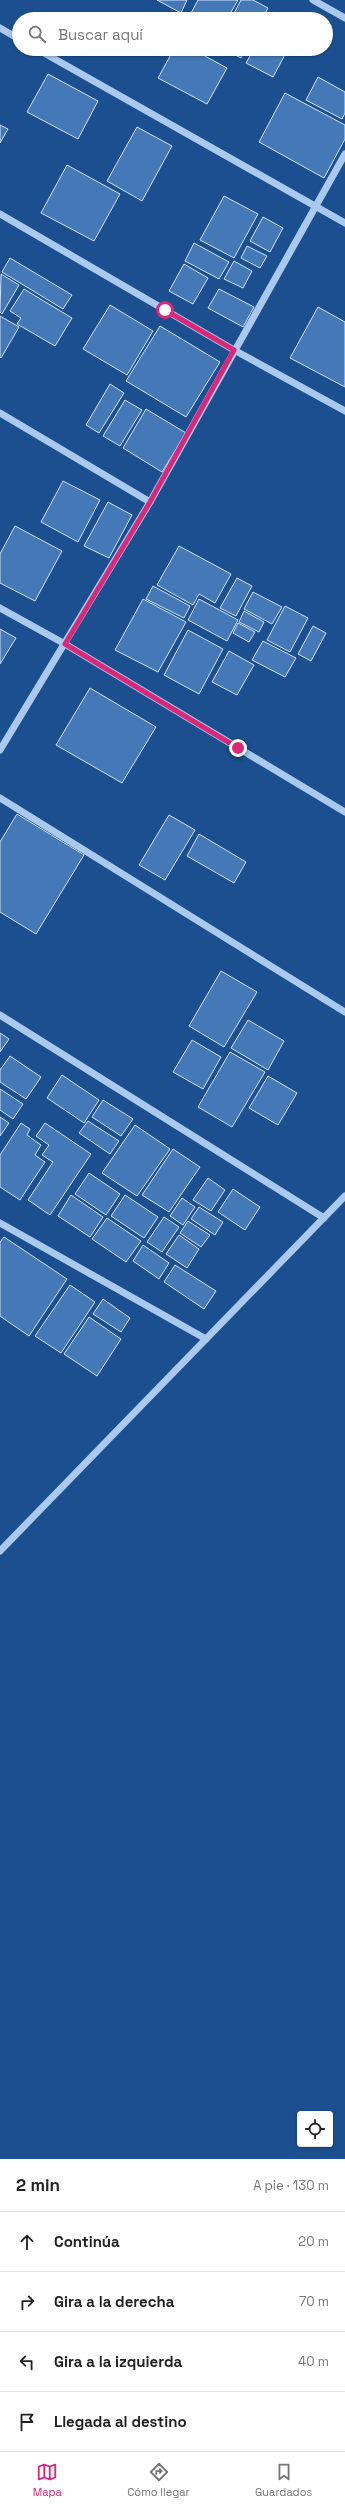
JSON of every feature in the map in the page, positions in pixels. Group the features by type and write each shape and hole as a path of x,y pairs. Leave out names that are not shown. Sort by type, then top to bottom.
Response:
{"street":[{"path":"313,0 345,18"},
{"path":"0,28 12,35"},
{"path":"49,56 345,223"},
{"path":"0,750 150,502 345,154"},
{"path":"0,214 234,350 345,411"},
{"path":"0,413 150,502"},
{"path":"0,608 65,644 345,812"},
{"path":"0,798 345,1012"},
{"path":"0,1015 324,1218"},
{"path":"0,1551 345,1196"},
{"path":"0,1222 206,1339"}],"building":[{"path":"157,0 187,0 181,12"},
{"path":"198,0 238,0 231,12 192,12"},
{"path":"241,0 253,0 268,8 266,12 235,12"},
{"path":"170,56 205,56 227,68 207,104 158,78"},
{"path":"250,56 284,56 273,77 246,63"},
{"path":"48,74 98,101 78,139 27,112"},
{"path":"318,77 345,92 345,113 342,119 306,100"},
{"path":"285,93 345,125 345,139 324,178 259,142"},
{"path":"0,125 8,129 0,143"},
{"path":"137,127 172,146 142,201 107,181"},
{"path":"67,165 120,194 94,241 41,213"},
{"path":"224,196 258,214 234,258 200,240"},
{"path":"263,217 283,228 270,252 250,241"},
{"path":"194,243 229,262 219,279 185,261"},
{"path":"247,246 267,256 260,268 241,258"},
{"path":"10,258 72,295 63,309 2,272"},
{"path":"234,261 252,271 243,288 224,279"},
{"path":"184,264 208,278 193,304 169,291"},
{"path":"1,274 19,285 2,314 0,312"},
{"path":"24,289 72,318 55,346 17,324 21,318 10,311"},
{"path":"219,289 254,307 243,327 208,308"},
{"path":"110,305 153,331 127,375 83,349"},
{"path":"318,307 345,322 345,387 290,358"},
{"path":"0,316 19,327 1,358 0,357"},
{"path":"160,326 220,362 186,417 126,381"},
{"path":"110,384 124,393 99,433 86,425"},
{"path":"125,400 142,410 120,446 103,436"},
{"path":"146,409 186,433 162,472 123,448"},
{"path":"63,481 100,500 78,542 41,522"},
{"path":"108,502 132,515 109,558 84,546"},
{"path":"15,526 62,551 35,601 0,583 0,554"},
{"path":"179,546 231,574 215,603 199,594 193,605 157,585"},
{"path":"237,578 252,586 236,616 220,608"},
{"path":"153,586 190,606 184,618 146,599"},
{"path":"253,592 282,607 272,624 244,609"},
{"path":"143,599 186,622 158,672 115,650"},
{"path":"199,599 238,620 227,641 188,620"},
{"path":"285,606 308,618 290,652 267,640"},
{"path":"244,611 264,622 259,632 239,622"},
{"path":"238,623 255,632 249,642 233,633"},
{"path":"313,626 326,633 311,661 298,654"},
{"path":"0,629 16,638 0,664"},
{"path":"188,630 223,649 199,694 164,675"},
{"path":"263,641 296,658 285,677 252,660"},
{"path":"229,651 254,665 237,695 212,682"},
{"path":"90,688 156,727 122,783 56,745"},
{"path":"17,814 84,855 36,934 0,912 0,842"},
{"path":"169,815 195,830 165,880 139,865"},
{"path":"199,834 246,862 234,883 187,856"},
{"path":"221,971 257,992 224,1047 189,1026"},
{"path":"248,1020 284,1041 268,1070 231,1048"},
{"path":"0,1033 9,1039 0,1052"},
{"path":"192,1040 221,1057 203,1089 173,1072"},
{"path":"230,1052 265,1072 232,1127 198,1107"},
{"path":"10,1056 41,1077 26,1099 0,1082 0,1070"},
{"path":"62,1075 99,1100 84,1123 47,1098"},
{"path":"268,1076 297,1093 278,1125 249,1108"},
{"path":"0,1089 23,1104 13,1119 0,1110"},
{"path":"103,1100 133,1119 121,1136 92,1117"},
{"path":"0,1117 9,1123 0,1136"},
{"path":"88,1121 119,1141 110,1154 79,1133"},
{"path":"21,1123 30,1129 27,1135 41,1145 35,1155 45,1162 20,1200 0,1187 0,1155"},
{"path":"45,1123 91,1154 50,1215 28,1200 53,1162 42,1155 49,1145 36,1136"},
{"path":"135,1125 170,1149 137,1196 102,1173"},
{"path":"173,1149 200,1167 169,1212 142,1195"},
{"path":"89,1173 120,1194 106,1215 75,1194"},
{"path":"208,1178 225,1190 211,1211 193,1200"},
{"path":"233,1189 260,1207 245,1230 218,1212"},
{"path":"71,1195 103,1217 90,1237 58,1216"},
{"path":"125,1195 158,1217 144,1238 111,1216"},
{"path":"182,1198 195,1207 183,1225 170,1216"},
{"path":"199,1207 223,1222 215,1235 191,1219"},
{"path":"164,1217 179,1227 162,1252 147,1242"},
{"path":"107,1218 141,1241 126,1262 92,1239"},
{"path":"188,1221 210,1235 201,1247 180,1233"},
{"path":"179,1235 199,1249 187,1268 166,1254"},
{"path":"4,1237 67,1279 29,1336 0,1316 0,1242"},
{"path":"143,1245 169,1263 159,1279 133,1261"},
{"path":"175,1265 216,1291 204,1309 164,1282"},
{"path":"70,1285 95,1302 61,1353 35,1336"},
{"path":"103,1299 130,1318 121,1332 93,1314"},
{"path":"89,1317 121,1339 97,1376 64,1354"}],"route":[{"path":"165,310 234,350 150,502 65,644 238,748"}]}
